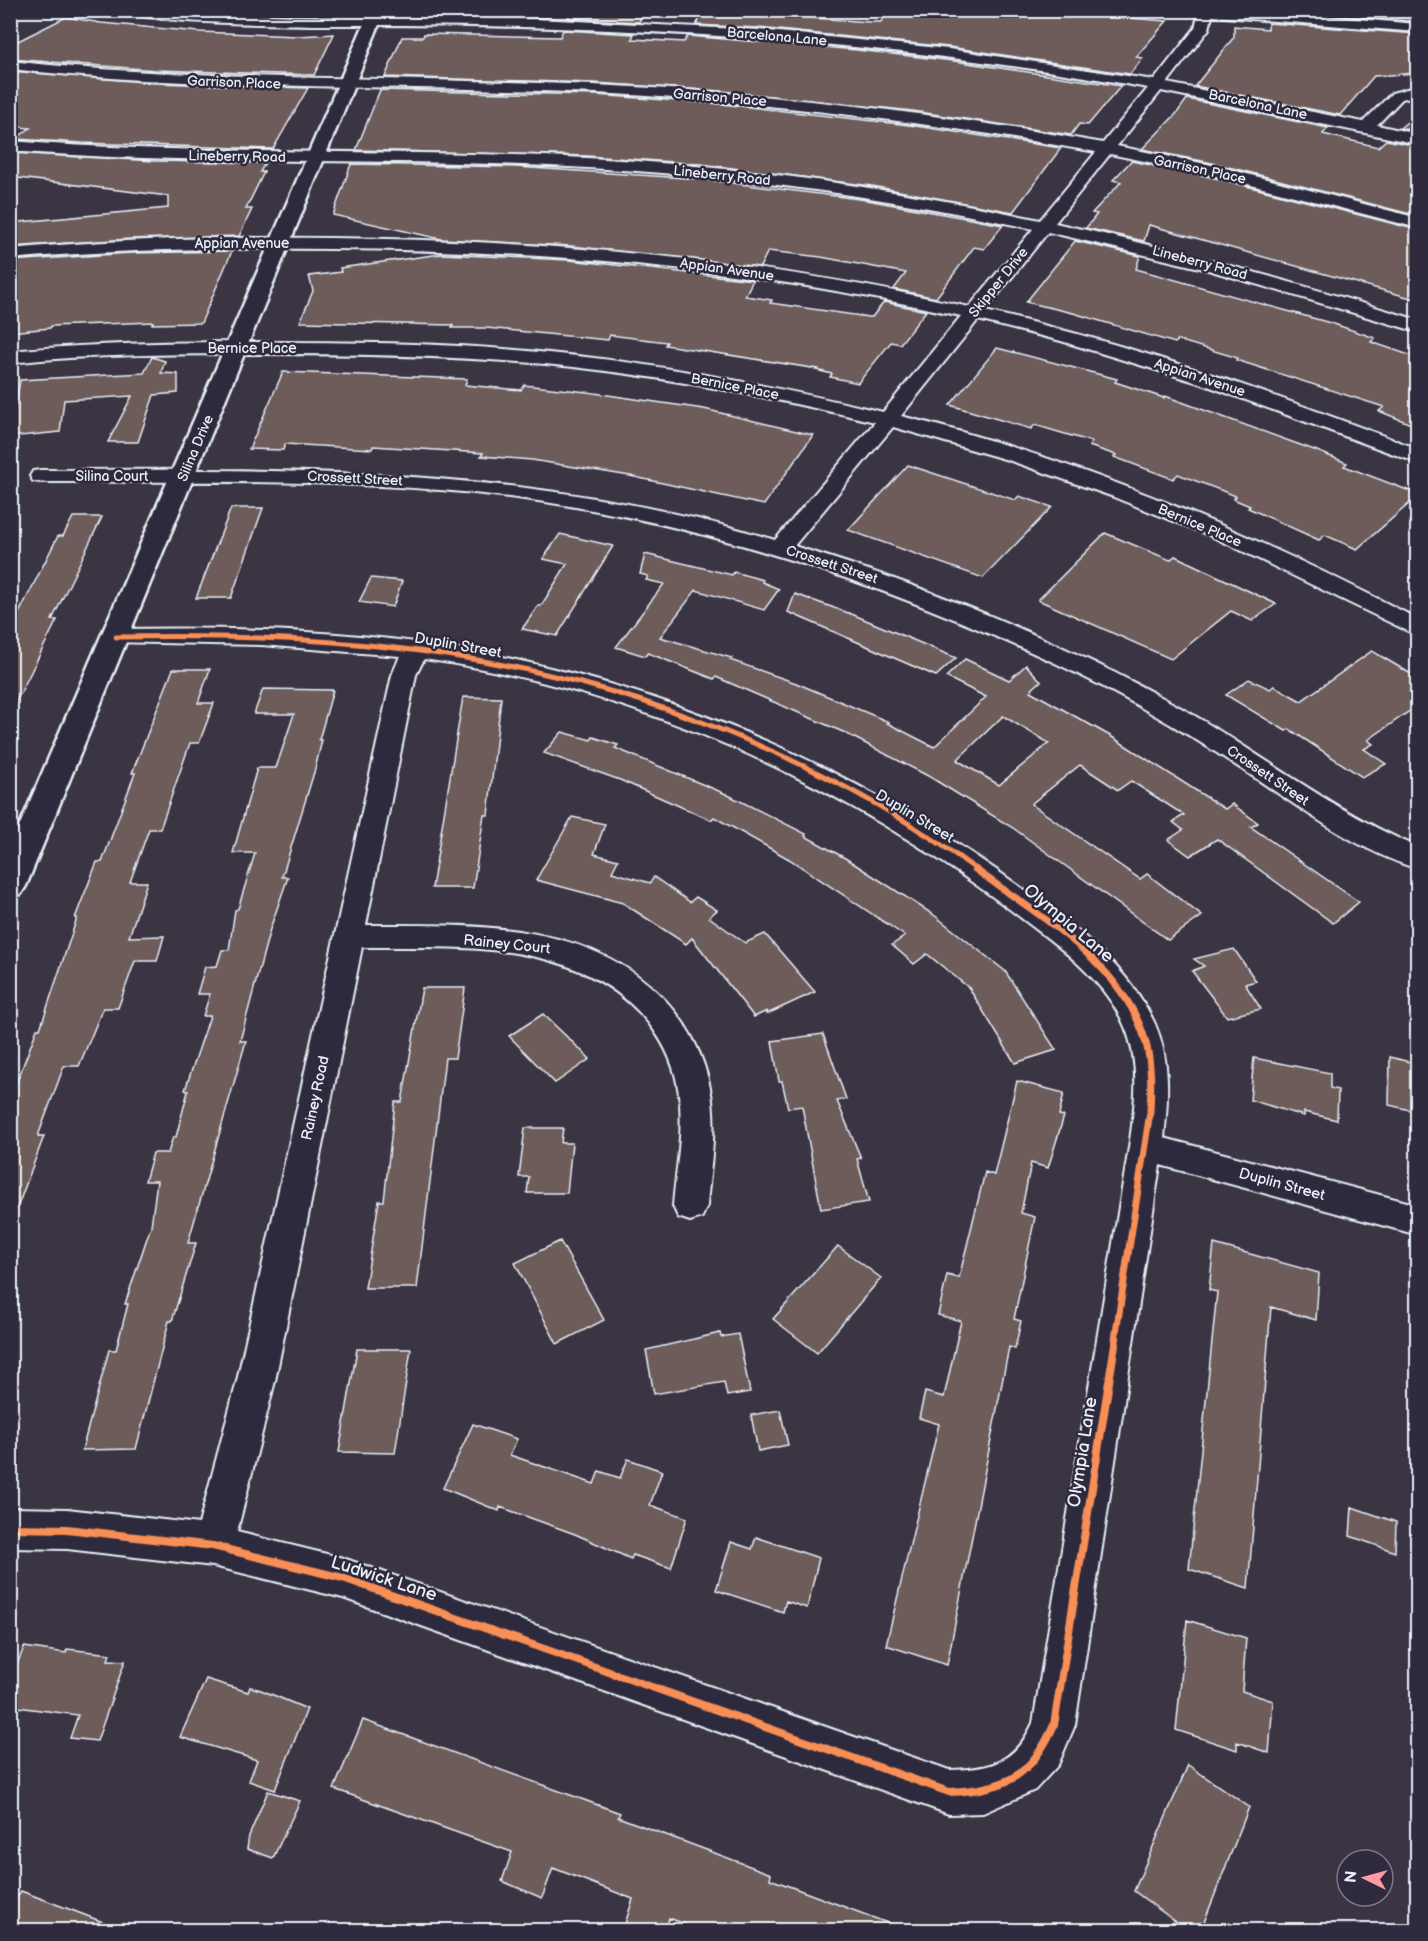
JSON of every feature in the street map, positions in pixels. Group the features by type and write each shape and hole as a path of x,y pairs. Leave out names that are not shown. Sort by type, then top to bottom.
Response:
{"street":[{"name":"Barcelona Lane","path":"129,10 237,20 376,16 666,28 924,50 1158,85 1418,139"},
{"path":"666,28 675,10"},
{"path":"1200,11 1418,28"},
{"name":"Skipper Drive","path":"780,548 888,419 1202,29 1200,11"},
{"name":"Silina Drive","path":"10,885 376,16"},
{"name":"Garrison Place","path":"10,65 158,80 542,86 669,93 893,115 1105,150 1276,186 1418,223"},
{"path":"1367,127 1397,96 1418,90"},
{"name":"Lineberry Road","path":"10,146 99,153 210,157 474,158 663,169 852,191 1044,224 1251,275 1418,326"},
{"name":"Appian Avenue","path":"10,254 152,243 280,243 442,245 669,261 850,288 972,313 1176,368 1257,395 1418,457"},
{"name":"Bernice Place","path":"10,357 65,350 129,348 428,350 586,362 741,387 888,419 1036,463 1133,497 1298,568 1418,629"},
{"name":"Silina Court","path":"41,476 183,476"},
{"name":"Crossett Street","path":"183,476 345,477 439,483 532,494 664,518 780,548 906,589 1066,659 1175,716 1357,831 1418,859"},
{"name":"Duplin Street","path":"116,637 344,641 416,650 503,665 574,682 644,704 730,736 806,769 881,809 941,845 999,885"},
{"name":"Rainey Road","path":"213,1546 256,1381 404,675 416,650"},
{"name":"Olympia Lane","path":"735,1717 949,1792 983,1791 1020,1775 1043,1750 1054,1725 1146,1147 1153,1087 1149,1053 1134,1013 1110,977 999,885"},
{"name":"Rainey Court","path":"349,936 459,938 520,942 563,950 598,964 629,983 655,1006 675,1035 689,1067 696,1101 690,1206"},
{"name":"Duplin Street","path":"1146,1147 1418,1220"},
{"name":"Ludwick Lane","path":"10,1528 67,1529 213,1546 343,1578 735,1717"}],"building":[{"path":"571,10 644,10 639,22 568,18"},
{"path":"705,10 870,22 881,22 887,10 1028,10 1167,21 1136,57 1143,58 1130,74 949,47 758,28 696,25"},
{"path":"1281,10 1418,10 1418,22"},
{"path":"66,17 101,23 199,32 298,36 334,34 314,75 156,70 10,59 10,45"},
{"path":"1268,23 1418,34 1418,73 1374,76 1340,115 1195,86 1234,37 1234,26 1268,29"},
{"path":"563,30 634,34 632,39 684,42 688,36 857,50 954,61 1121,86 1088,125 1079,124 1071,135 913,111 722,91 594,83 385,77 402,37 423,37 424,34 560,37"},
{"path":"10,71 156,83 308,88 273,149 82,143 16,139 30,128 10,126"},
{"path":"380,90 596,95 721,104 909,125 1061,148 1013,212 872,186 701,164 587,156 356,150"},
{"path":"1187,99 1328,128 1323,134 1378,147 1386,140 1418,146 1418,216 1217,164 1142,149 1177,113"},
{"path":"1418,113 1418,132 1400,128"},
{"path":"10,153 155,161 265,163 260,172 264,172 246,209 252,209 239,236 130,239 10,247 10,223 168,208 168,196 10,177"},
{"path":"1131,161 1215,178 1418,230 1418,300 1149,225 1144,241 1086,228 1097,214 1092,213 1121,182 1113,180"},
{"path":"351,164 516,167 700,179 867,200 1003,225 984,249 974,247 936,298 894,289 906,273 821,257 768,251 760,267 571,246 441,239 333,215"},
{"path":"1075,241 1140,256 1136,269 1334,324 1375,338 1371,342 1418,358 1418,427 1379,411 1384,407 1236,360 1238,358 1178,340 1175,343 1073,313 1026,302"},
{"path":"232,251 201,323 152,324 153,322 51,326 50,328 10,332 10,261 131,253"},
{"path":"441,254 569,260 753,280 745,296 772,300 770,303 868,317 872,317 884,302 926,311 900,344 891,342 858,383 830,377 832,374 816,370 818,369 665,345 667,342 610,335 608,340 486,328 452,328 453,325 300,322 313,291 309,276 341,272 340,268"},
{"path":"997,348 1117,379 1115,382 1164,398 1165,396 1317,451 1347,463 1344,466 1418,494 1418,496 1357,549 1325,535 1319,540 1248,508 1250,506 1233,499 1236,496 1178,474 1173,479 1114,457 1116,455 1089,446 1092,442 1035,425 1031,429 950,405"},
{"path":"152,357 165,361 161,373 178,374 178,393 154,395 138,442 108,442 132,396 64,400 60,432 10,437 20,380 144,373"},
{"path":"283,372 467,379 465,385 521,390 524,385 587,392 704,409 813,435 764,505 630,476 532,460 481,456 483,453 373,446 372,449 285,444 283,450 249,449"},
{"path":"908,465 1015,500 1019,496 1052,507 983,578 848,530"},
{"path":"231,508 263,508 231,598 196,598"},
{"path":"73,517 102,517 52,620 57,620 10,714 10,631 58,536 63,536"},
{"path":"1105,533 1170,560 1175,556 1276,604 1252,621 1231,611 1171,659 1038,600"},
{"path":"560,534 613,546 557,636 522,629 538,606 541,606 567,564 543,559"},
{"path":"645,554 732,575 734,572 763,580 762,582 779,589 764,610 696,590 660,637 732,658 730,660 796,683 889,722 887,723 934,747 986,697 946,677 965,659 1009,680 1026,665 1041,681 1030,691 1112,737 1225,809 1232,804 1258,823 1251,827 1359,902 1333,923 1217,839 1190,856 1168,840 1183,830 1173,822 1184,815 1131,781 1118,790 1080,765 1031,804 1140,879 1147,874 1202,916 1168,940 1013,828 930,777 843,732 716,677 714,679 648,653 645,656 616,647 664,584 646,580 648,576 640,574","holes":["1003,716 1049,743 999,785 957,760"]},
{"path":"371,578 402,581 393,607 359,602"},
{"path":"795,594 854,615 956,658 936,676 788,612"},
{"path":"1372,651 1418,678 1418,705 1368,740 1373,744 1364,749 1386,764 1362,777 1289,729 1286,731 1226,695 1249,679 1270,689 1274,686 1301,701"},
{"path":"173,669 210,669 198,703 214,703 199,743 190,743 160,829 149,829 130,882 147,882 129,937 164,936 157,961 135,961 118,1008 103,1008 79,1066 64,1066 38,1136 44,1136 13,1219 10,1219 10,1100 37,1029 40,1029 77,918 75,918 97,862 102,862 135,773 132,773"},
{"path":"263,689 333,690 319,740 322,740 315,769 282,877 288,877 270,929 240,1041 246,1041 188,1243 196,1243 172,1321 169,1321 136,1449 82,1450 109,1350 116,1350 128,1304 125,1304 151,1226 157,1181 145,1181 153,1153 168,1153 173,1137 176,1137 188,1091 185,1090 210,1016 203,1016 210,994 197,994 205,967 217,966 222,950 229,950 235,910 238,909 255,853 233,853 257,768 276,768 294,714 254,714"},
{"path":"463,697 501,698 488,815 484,815 473,888 432,888"},
{"path":"562,732 591,740 593,737 618,745 615,748 726,794 806,834 805,836 845,858 934,915 1005,971 1056,1050 1015,1063 969,988 927,954 914,964 892,945 905,936 789,859 714,817 711,820 620,780 544,753"},
{"path":"572,817 605,824 594,854 618,860 612,872 650,883 654,877 690,902 696,897 717,910 709,917 745,943 765,934 815,992 767,1014 767,1011 754,1017 692,938 686,944 623,903 536,880"},
{"path":"1234,949 1256,981 1245,984 1261,1009 1227,1017 1192,971 1204,966 1194,959"},
{"path":"422,988 465,988 455,1058 445,1058 417,1288 365,1288 379,1201 384,1201 395,1102 402,1102"},
{"path":"543,1014 590,1059 555,1083 509,1036"},
{"path":"823,1034 846,1099 837,1101 861,1158 857,1159 869,1202 821,1209 802,1106 788,1108 782,1081 779,1081 772,1041"},
{"path":"1390,1057 1418,1064 1418,1112 1389,1105"},
{"path":"1254,1058 1330,1073 1330,1088 1338,1090 1337,1120 1304,1112 1304,1116 1250,1100"},
{"path":"1017,1081 1064,1093 1059,1115 1064,1116 1048,1168 1031,1163 1021,1213 1035,1217 1014,1319 1021,1321 1015,1349 1009,1347 947,1665 886,1645 939,1424 919,1418 925,1392 944,1397 961,1321 938,1315 947,1275 959,1278 985,1172 994,1175"},
{"path":"525,1128 563,1128 561,1143 572,1143 567,1193 527,1193 529,1177 519,1177"},
{"path":"560,1241 604,1320 557,1344 515,1263"},
{"path":"1214,1244 1319,1273 1316,1320 1271,1307 1248,1588 1189,1569 1217,1292 1209,1290"},
{"path":"838,1246 881,1278 817,1353 773,1319"},
{"path":"720,1333 721,1337 738,1334 750,1392 727,1396 724,1382 654,1394 646,1350"},
{"path":"357,1349 411,1349 395,1453 339,1452"},
{"path":"780,1410 788,1445 758,1451 751,1415"},
{"path":"473,1424 517,1439 510,1455 594,1484 599,1471 620,1478 628,1459 662,1471 650,1505 687,1518 671,1568 633,1555 631,1559 575,1534 500,1507 499,1511 443,1488"},
{"path":"1352,1507 1396,1522 1395,1552 1350,1536"},
{"path":"756,1537 819,1558 807,1608 786,1601 783,1612 716,1590 731,1542 752,1549"},
{"path":"1187,1620 1246,1638 1242,1691 1273,1701 1269,1753 1237,1742 1237,1750 1176,1730"},
{"path":"24,1647 66,1653 67,1649 110,1654 108,1660 125,1661 97,1741 70,1738 78,1715 10,1706 10,1682"},
{"path":"206,1679 248,1692 250,1687 261,1690 307,1709 275,1790 249,1781 257,1760 180,1737"},
{"path":"363,1720 620,1813 618,1817 771,1874 770,1879 901,1928 901,1930 702,1930 669,1918 666,1930 623,1930 633,1899 553,1868 542,1898 502,1881 512,1852 334,1789"},
{"path":"1188,1765 1249,1807 1201,1930 1187,1930 1134,1891"},
{"path":"268,1791 300,1801 273,1858 247,1849 249,1836"},
{"path":"21,1891 119,1928 118,1930 10,1930 10,1895 17,1898"}],"cycle path":[{"path":"10,1528 67,1529 213,1546 343,1578 949,1792 983,1791 1020,1775 1043,1750 1054,1725 1146,1147 1151,1095 1150,1061 1146,1044 1133,1011 1100,968 1060,932 972,867 910,826 846,789 780,756 712,727 642,702 572,681 501,664 405,649 309,640 213,636 116,637"}]}
